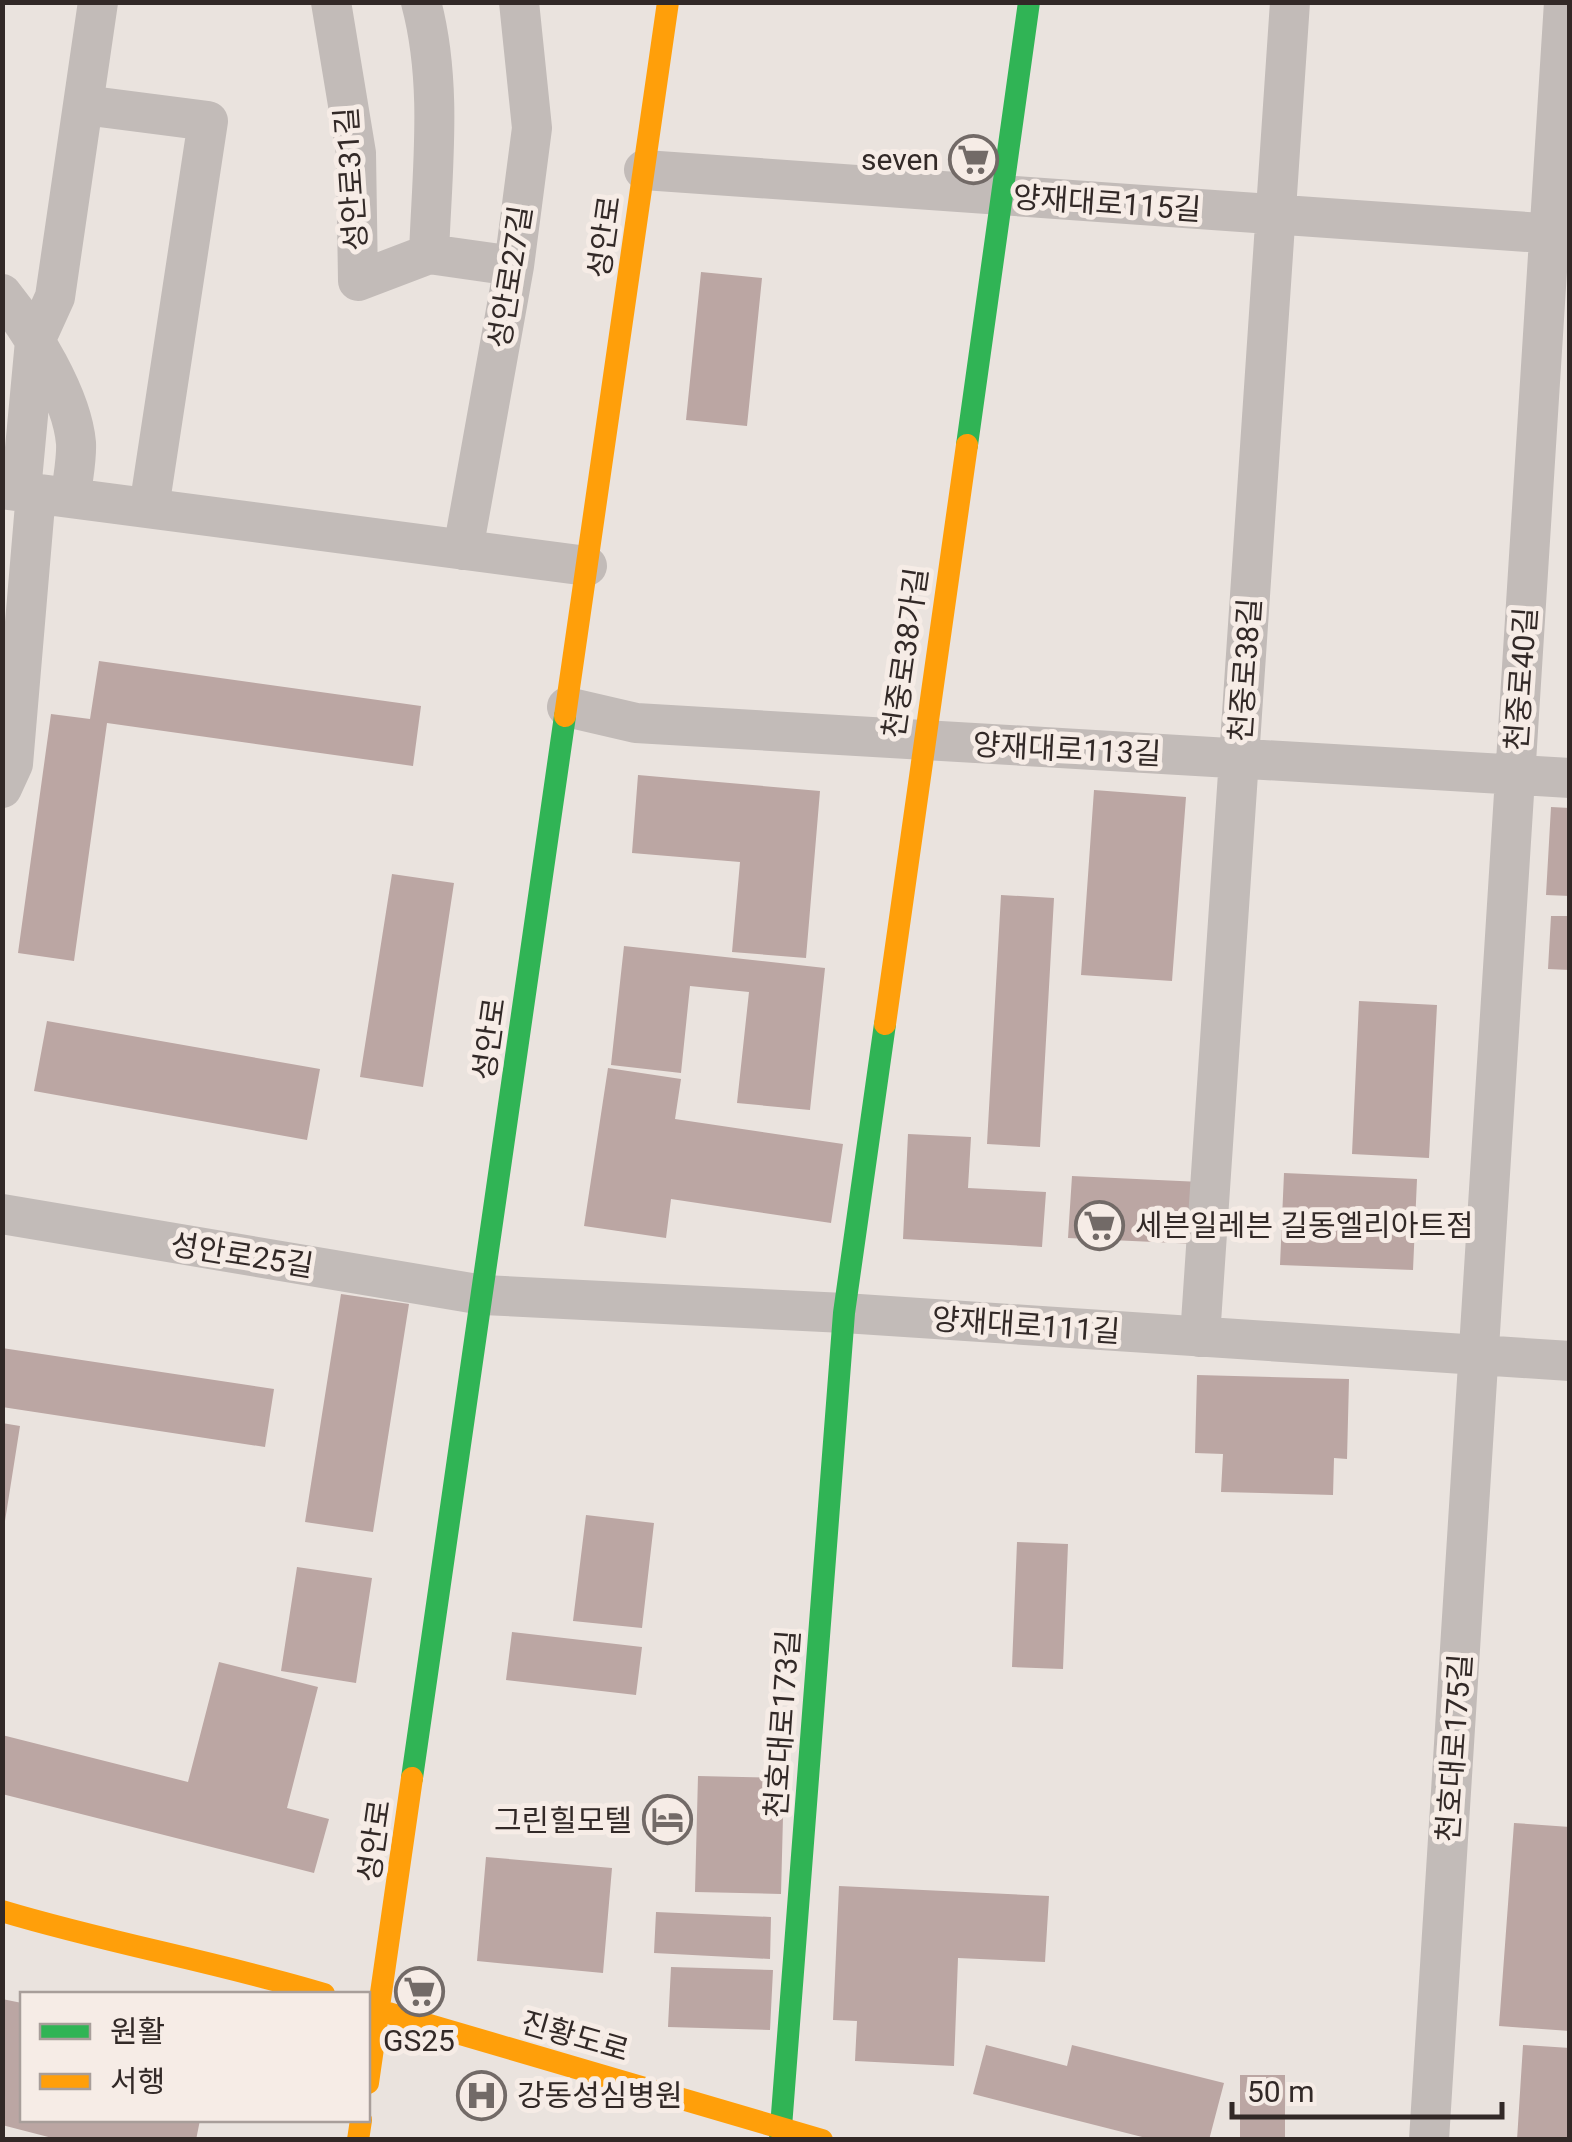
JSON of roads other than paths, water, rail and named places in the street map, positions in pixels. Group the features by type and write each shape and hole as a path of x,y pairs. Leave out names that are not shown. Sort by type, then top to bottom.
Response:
{"street":[{"path":"2,788 13,764 32,493 36,341 55,297 98,2"},
{"name":"성안로31길","path":"330,2 356,153 358,281 429,254 514,266"},
{"path":"421,2 429,32 434,116 429,254"},
{"name":"성안로27길","path":"464,550 514,266 532,128 518,2"},
{"name":"성안로","path":"370,2058 374,2009 482,1295 668,2"},
{"name":"천중로38가길","path":"844,1313 1029,2"},
{"name":"천중로38길","path":"1200,1337 1290,2"},
{"name":"천중로40길","path":"1479,1356 1515,775 1559,235 1564,2"},
{"path":"84,105 208,121 149,508"},
{"name":"양재대로115길","path":"644,170 1559,235"},
{"path":"2,294 36,341"},
{"path":"32,493 587,566"},
{"name":"양재대로113길","path":"566,707 636,724 1570,778"},
{"name":"성안로25길","path":"2,1214 482,1295"},
{"name":"양재대로111길","path":"482,1295 844,1313 1570,1362"},
{"name":"천호대로173길","path":"780,2133 844,1313"},
{"name":"천호대로175길","path":"1430,2140 1479,1356"},
{"path":"2,1911 62,1929 228,1965 317,1992"},
{"name":"진황도로","path":"374,2009 780,2133 822,2140"}],"place":[{"name":"seven","path":"974,159"},
{"name":"세븐일레븐 길동엘리아트점","path":"1100,1225"},
{"name":"그린힐모텔","path":"667,1820"},
{"name":"GS25","path":"419,1991"},
{"name":"강동성심병원","path":"482,2095"}]}
